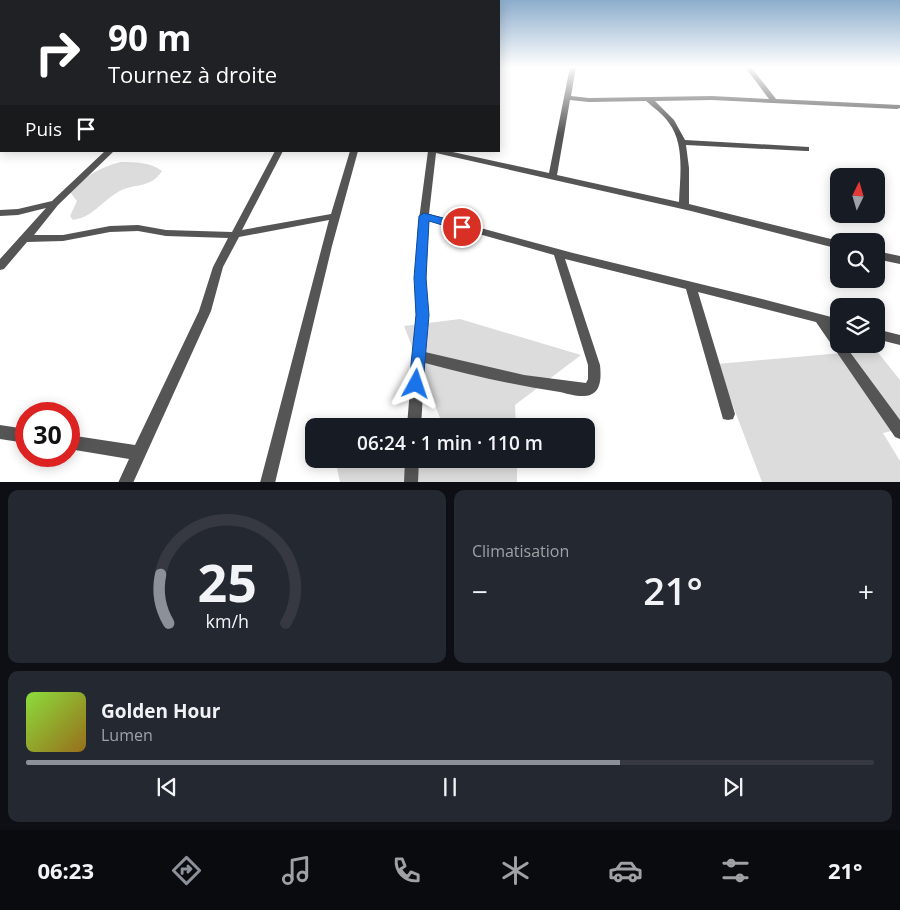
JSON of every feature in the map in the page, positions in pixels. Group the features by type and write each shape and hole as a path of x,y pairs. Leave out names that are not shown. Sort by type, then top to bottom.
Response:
{"street":[{"path":"552,178 569,89"},
{"path":"765,89 774,101"},
{"path":"567,98 589,100 712,98 897,107"},
{"path":"648,98 677,129 684,172 684,207"},
{"path":"680,142 806,149"},
{"path":"0,266 55,203 109,152"},
{"path":"124,482 205,311 218,267 278,152"},
{"path":"268,482 354,152"},
{"path":"415,418 422,315 420,278 424,216 432,152"},
{"path":"440,152 684,207 830,243"},
{"path":"0,213 18,212 55,203"},
{"path":"25,239 63,238 110,229 138,228 166,233 234,235 336,216"},
{"path":"424,216 558,253 830,322"},
{"path":"419,356 497,377 543,386 588,390 593,387 595,377 594,365 558,253"},
{"path":"885,257 900,260"},
{"path":"691,286 728,414"},
{"path":"820,319 900,432"},
{"path":"885,336 900,340"},
{"path":"0,432 15,434"},
{"path":"80,444 138,453"},
{"path":"411,482 412,468"}],"shaded area":[{"path":"121,162 147,164 162,171 152,181 124,189 86,216 73,220 70,216 77,201 70,192 93,173"},
{"path":"460,319 581,355 515,405 516,418 440,418 404,326"},
{"path":"842,353 878,353 900,380 900,429 883,433 900,461 900,482 762,482 717,364"},
{"path":"337,468 517,468 517,482 340,482"}],"route":[{"path":"416,384 422,315 420,278 424,216 462,227"}]}
